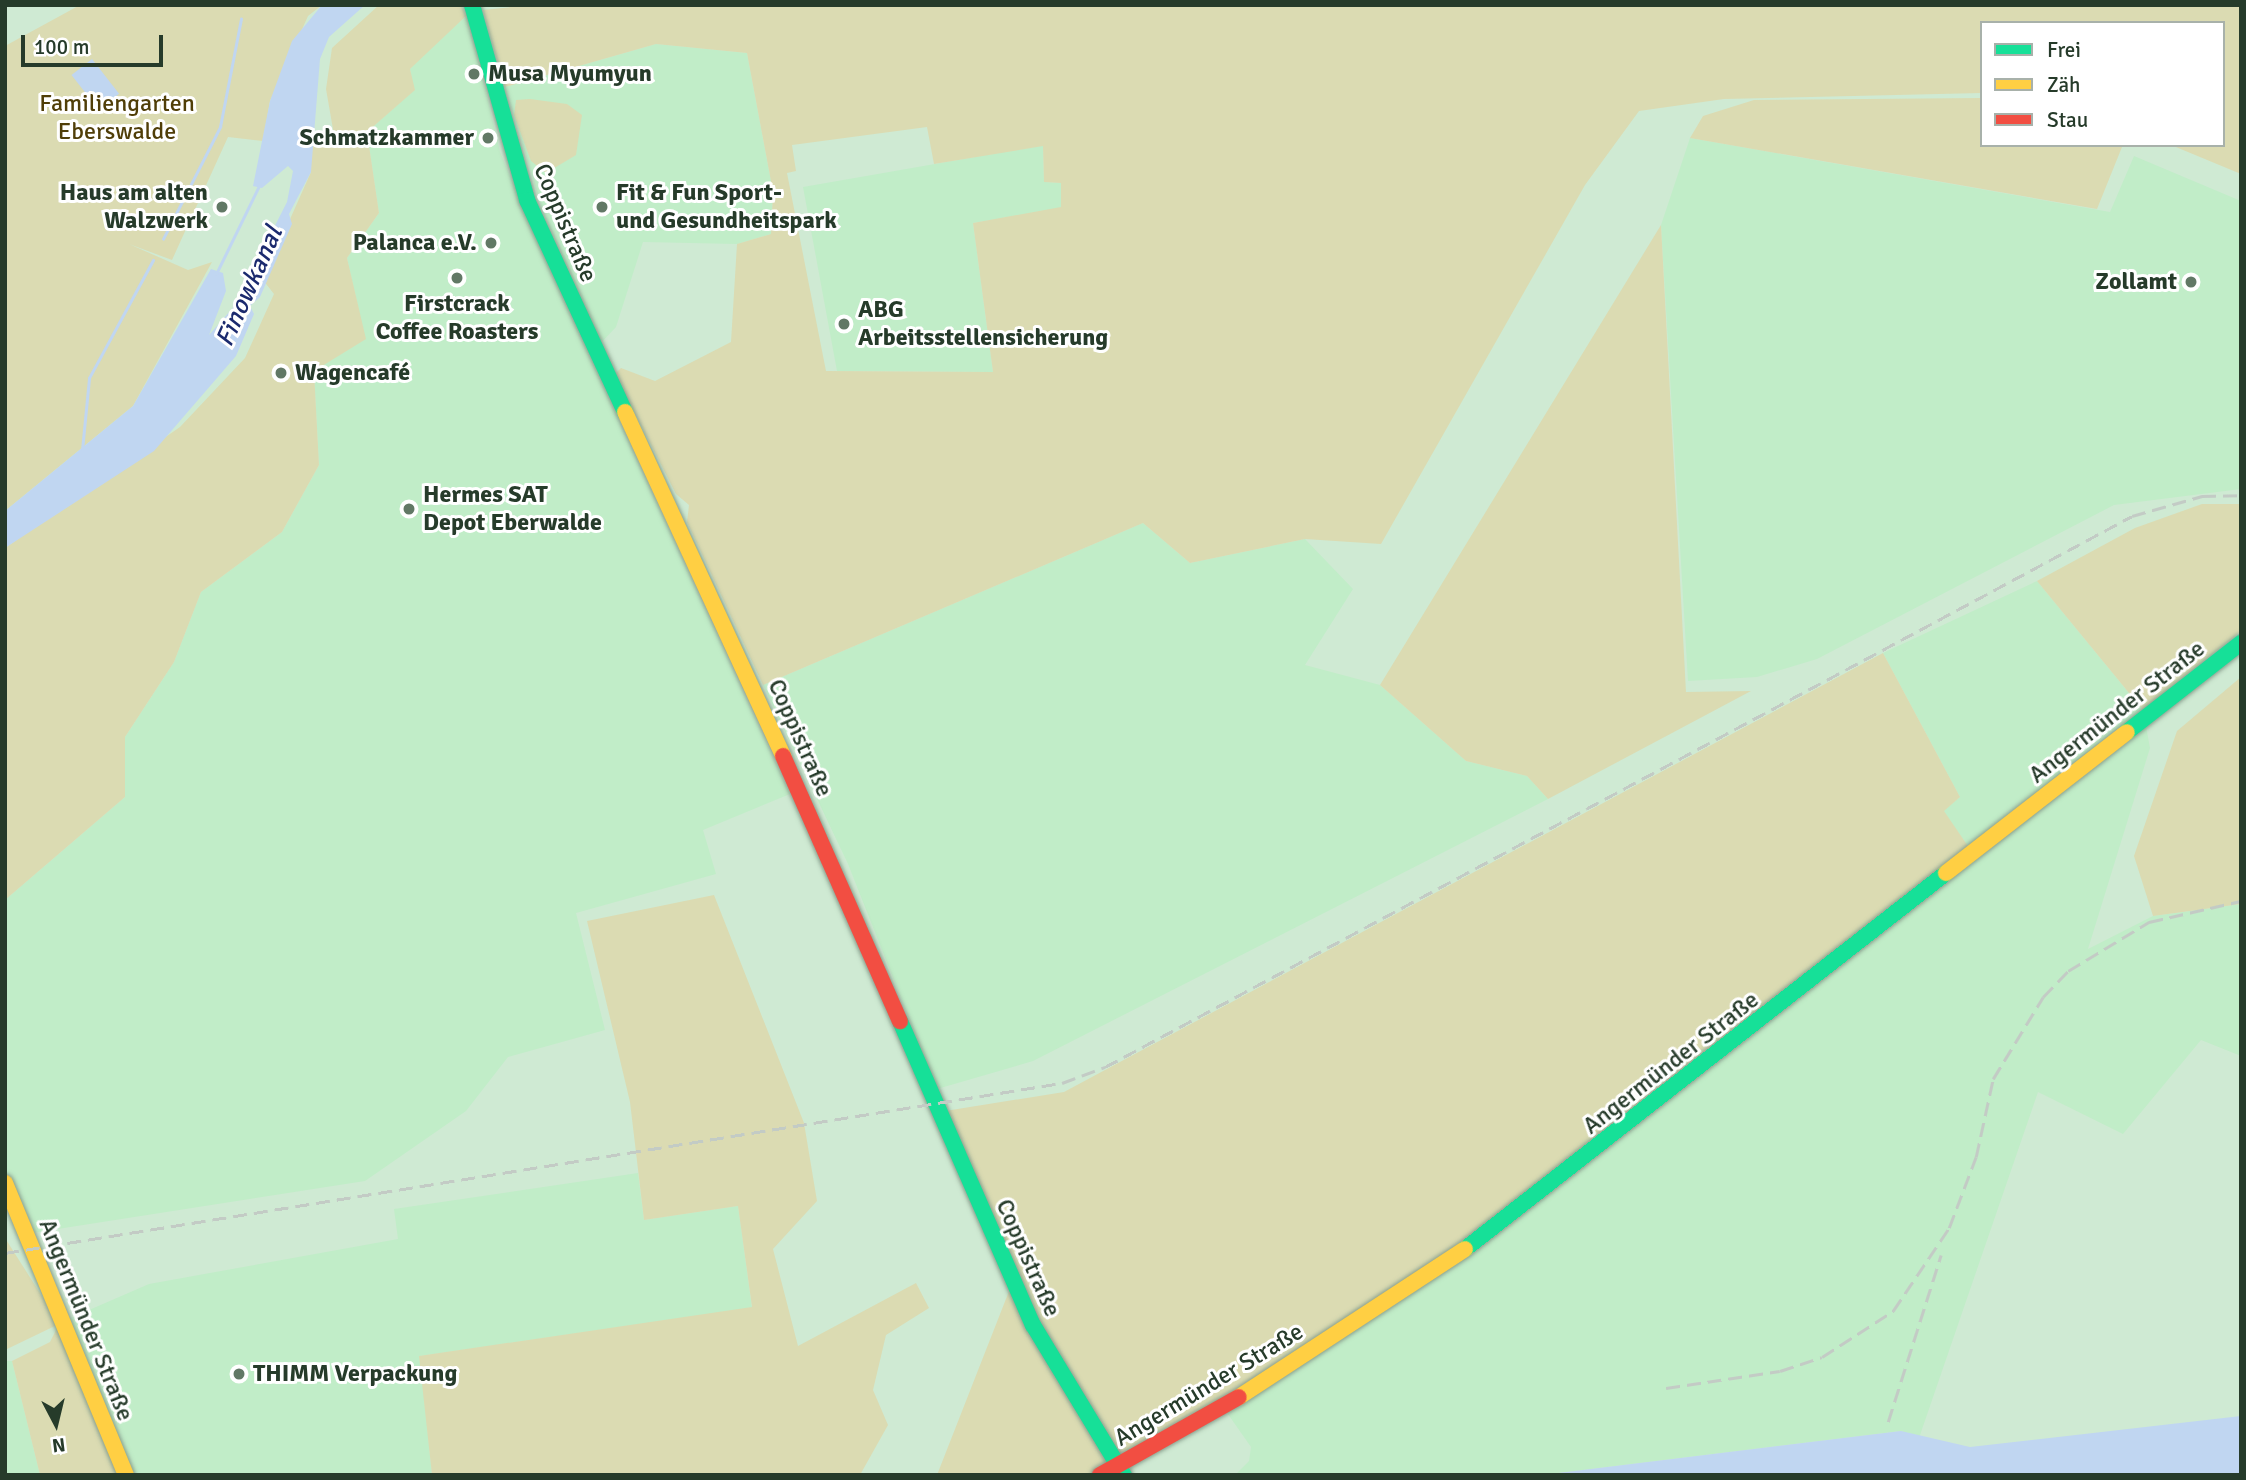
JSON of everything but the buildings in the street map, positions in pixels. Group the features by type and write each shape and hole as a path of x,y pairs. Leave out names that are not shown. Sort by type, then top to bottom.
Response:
{"street":[{"name":"Coppistraße","path":"472,5 527,200 803,798 1033,1325 1121,1471"},
{"name":"Angermünder Straße","path":"1100,1475 1121,1471 1342,1332 1519,1211 2241,643"},
{"name":"Angermünder Straße","path":"5,1183 126,1475"}],"shaded area":[{"path":"468,15 500,152 538,243 790,794 703,830 716,874 576,913 605,1030 508,1057 466,1111 365,1181 32,1233 5,1172 5,900 125,797 125,737 174,662 201,592 282,532 319,465 314,371 365,338 347,258 379,213 367,132 414,90 410,69 430,45"},
{"path":"656,44 747,53 773,192 771,234 737,244 643,242 616,327 601,343 542,209 505,87"},
{"path":"1690,138 2110,212 2134,156 2241,201 2241,489 2114,505 1817,659 1757,677 1688,681 1661,225"},
{"path":"1043,145 1044,182 1061,183 1061,208 973,223 993,372 837,371 803,187"},
{"path":"1143,523 1190,563 1305,539 1353,589 1305,665 1380,685 1466,761 1527,776 1548,799 1033,1061 937,1089 848,864 763,685"},
{"path":"2037,581 2143,710 2150,748 2088,949 2153,916 2241,904 2241,1056 2201,1040 2123,1134 2038,1092 1919,1438 1901,1431 1542,1475 1235,1475 1249,1461 1251,1447 1223,1407 1972,852 1943,811 1960,797 1883,653"},
{"path":"638,1173 644,1220 738,1206 752,1308 420,1356 432,1475 126,1475 59,1323 149,1284 398,1239 394,1209"},
{"path":"5,1361 12,1361 40,1475 5,1475"}],"green space":[{"name":"Familiengarten Eberswalde","path":"80,5 322,5 308,16 270,101 263,141 228,137 172,260 129,244 188,270 212,262 133,406 5,511 5,46"},
{"path":"379,5 461,5 466,16 410,69 415,90 367,132 379,213 347,258 366,339 314,371 319,465 282,532 201,592 174,662 125,737 125,797 5,900 5,548 180,427 245,358 274,294 263,280 311,172 309,138 334,135 326,89 332,48"},
{"path":"530,5 2241,5 2241,174 2176,147 2225,147 2225,21 1980,21 1980,93 1724,99 1639,111 1585,185 1381,544 1305,539 1190,563 1143,523 763,685 687,522 689,505 676,494 615,374 621,368 655,381 731,342 737,244 771,234 773,192 747,53 656,44 505,87 483,10","holes":["927,127 934,164 1043,146 1044,182 1061,183 1061,207 973,223 993,372 826,371 787,173 796,171 792,145"]},
{"path":"1980,98 1980,147 2122,147 2097,209 1690,138 1703,116 1754,100"},
{"path":"516,100 567,104 582,115 576,155 546,173 531,161 514,115"},
{"path":"1661,225 1686,692 1751,691 1548,799 1527,776 1466,761 1380,685"},
{"path":"2202,504 2241,504 2241,631 2143,710 2037,581 2135,528"},
{"path":"1883,653 1960,797 1944,811 1972,852 1519,1211 1119,1466 1124,1475 937,1475 1013,1281 939,1112 1064,1092"},
{"path":"2241,677 2241,904 2153,916 2134,856 2177,731"},
{"path":"714,895 804,1123 817,1201 773,1249 798,1346 916,1283 929,1308 886,1335 873,1390 888,1425 860,1475 432,1475 419,1356 752,1307 738,1206 644,1220 630,1102 587,921"},
{"path":"5,1238 59,1323 126,1475 40,1475 12,1361 50,1342 59,1324 5,1350"}],"water":[{"path":"322,5 365,5 329,37 320,59 311,172 289,214 292,224 260,297 250,306 254,314 236,356 154,451 5,548 5,511 133,406 211,269 223,273 226,291 209,335 252,286 255,265 287,202 293,171 288,166 262,188 253,186 270,101 292,41"},
{"path":"92,59 119,94 99,110 72,75"},
{"path":"2241,1416 2241,1475 1542,1475 1901,1431 1970,1447"}],"waterway":[{"path":"163,239 220,127 241,19"},
{"path":"216,274 259,186"},
{"path":"82,450 89,378 153,260"}],"railway":[{"path":"5,1253 1062,1083 1105,1067 2132,516 2202,496 2241,495"},
{"path":"1666,1388 1780,1371 1822,1357 1893,1311 1949,1228 1976,1157 1993,1079 2043,997 2068,971 2149,922 2241,901"},
{"path":"1888,1422 1941,1255"}],"traffic: fast":[{"path":"472,5 527,200 625,412"},
{"path":"2127,732 2241,643"},
{"path":"1465,1249 1946,873"},
{"path":"900,1021 1033,1325 1124,1475"}],"traffic: slow":[{"path":"625,412 783,756"},
{"path":"1946,873 2127,732"},
{"path":"5,1183 126,1475"},
{"path":"1239,1397 1465,1249"}],"traffic: jam":[{"path":"783,756 900,1021"},
{"path":"1100,1475 1239,1397"}],"place":[{"name":"Musa Myumyun","path":"474,74"},
{"name":"Schmatzkammer","path":"488,138"},
{"name":"Haus am alten Walzwerk","path":"222,207"},
{"name":"Fit & Fun Sport- und Gesundheitspark","path":"602,207"},
{"name":"Palanca e.V.","path":"491,243"},
{"name":"Firstcrack Coffee Roasters","path":"457,278"},
{"name":"Zollamt","path":"2191,282"},
{"name":"ABG Arbeitsstellensicherung","path":"844,324"},
{"name":"Wagencafé","path":"281,373"},
{"name":"Hermes SAT Depot Eberwalde","path":"409,509"},
{"name":"THIMM Verpackung","path":"239,1374"}],"water label":[{"name":"Finowkanal","path":"250,287"}]}
